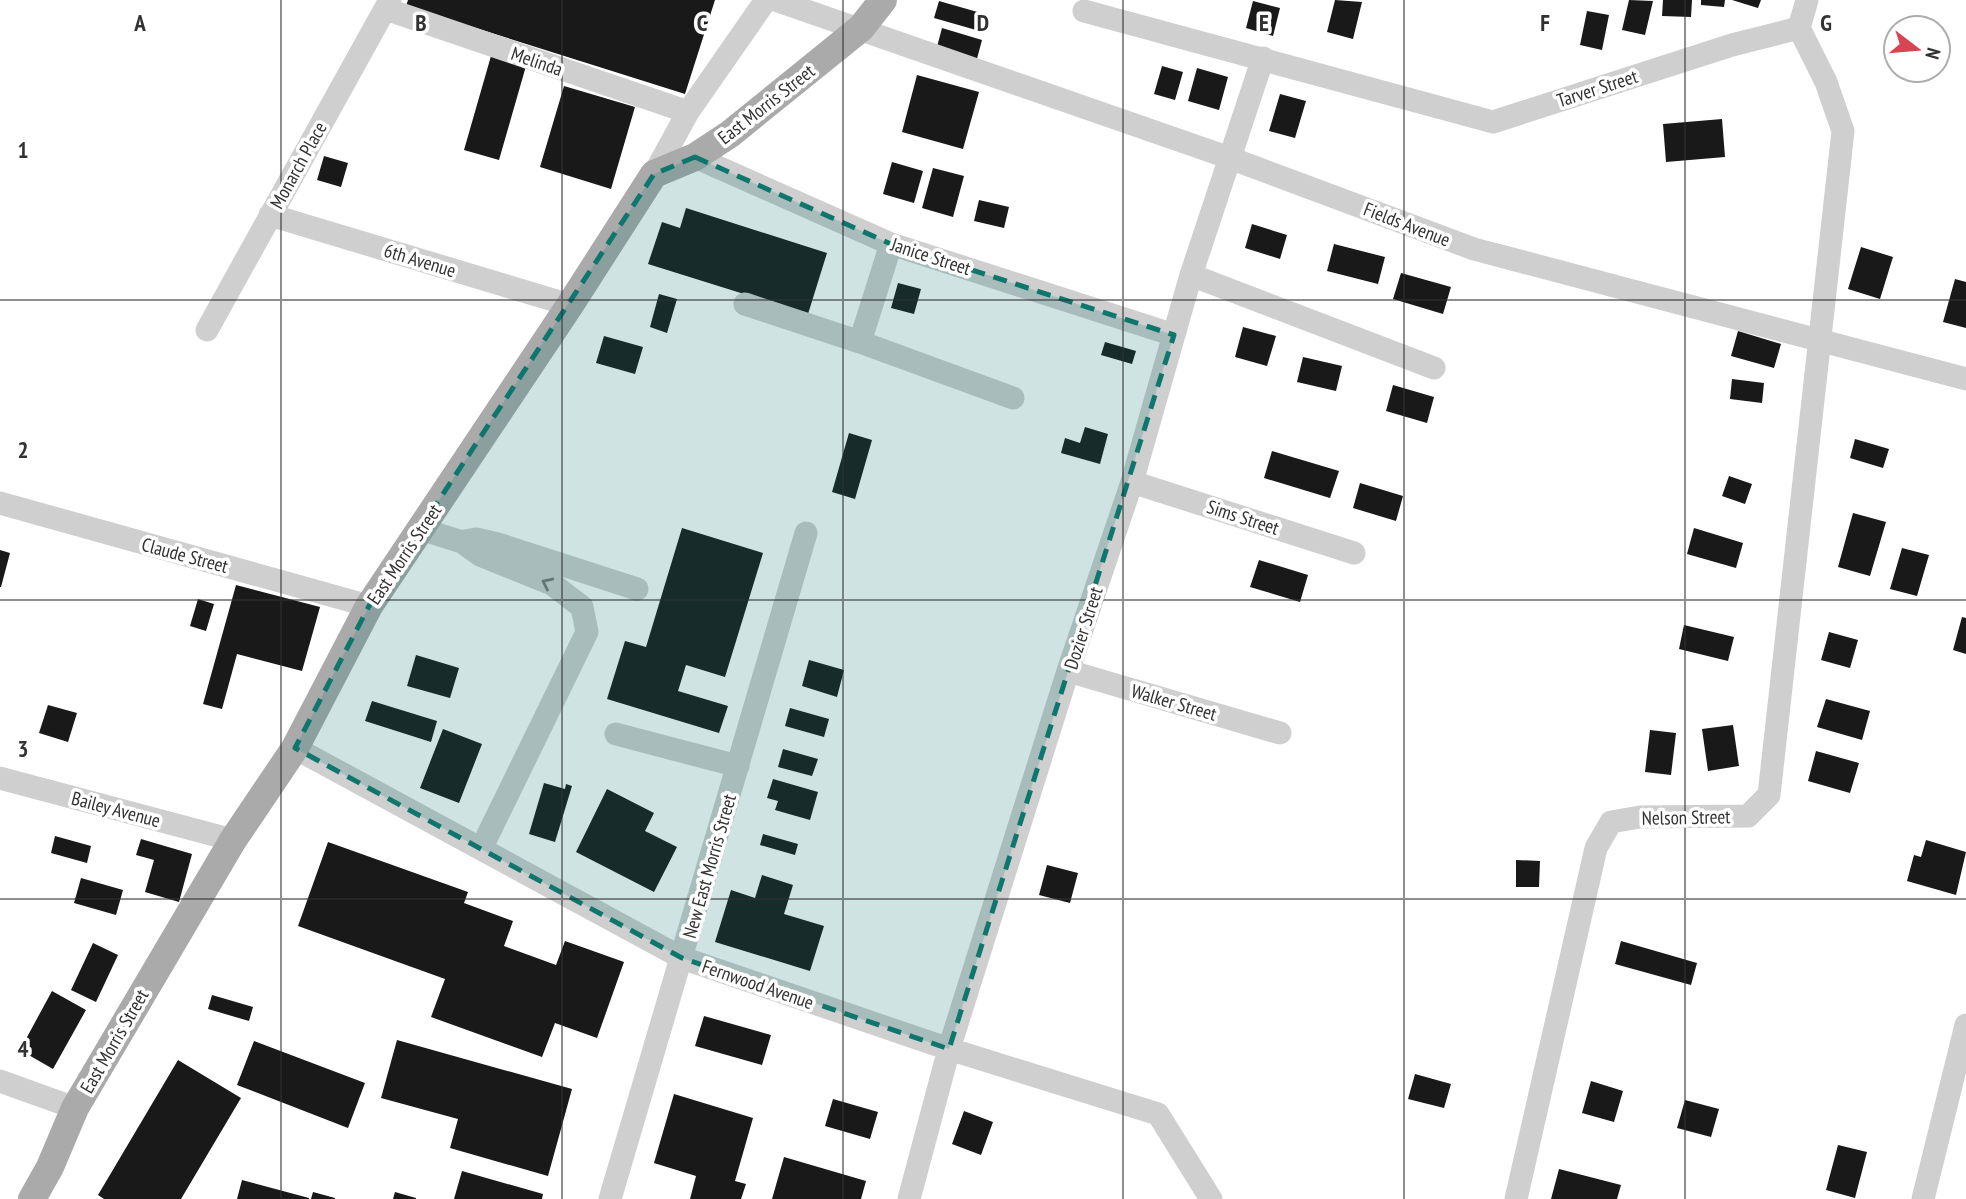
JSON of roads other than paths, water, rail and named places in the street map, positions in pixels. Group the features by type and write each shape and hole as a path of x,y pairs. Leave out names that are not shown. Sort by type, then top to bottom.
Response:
{"main road":[{"name":"East Morris Street","path":"32,1199 50,1167 75,1108 233,840 295,748 369,606 570,306 654,174 695,157 730,134 861,28 883,0"}],"street":[{"path":"654,174 688,112 766,0"},
{"name":"Fields Avenue","path":"775,0 1230,158 1474,249 1966,379"},
{"path":"1807,0 1799,28 1826,82 1843,131 1818,340"},
{"name":"Melinda","path":"388,5 688,112"},
{"name":"Monarch Place","path":"207,330 388,5"},
{"name":"Tarver Street","path":"1084,11 1493,122 1732,45 1799,28"},
{"name":"Dozier Street","path":"909,1199 949,1049 1068,671 1132,482 1191,275 1263,58"},
{"name":"Janice Street","path":"695,157 891,244 1174,335"},
{"name":"6th Avenue","path":"270,215 570,306"},
{"path":"860,342 891,244"},
{"path":"1191,275 1434,369"},
{"path":"745,304 860,342 1013,398"},
{"name":"Nelson Street","path":"1516,1199 1596,848 1611,822 1640,817 1748,816 1769,796 1818,340"},
{"name":"Sims Street","path":"1132,482 1354,553"},
{"name":"Claude Street","path":"0,503 369,606"},
{"path":"421,528 462,542 480,555 552,584 582,607 587,632 481,849"},
{"name":"New East Morris Street","path":"610,1199 806,533"},
{"path":"462,542 476,539 498,544 637,589"},
{"name":"Walker Street","path":"1068,671 1280,733"},
{"path":"616,734 738,766"},
{"name":"Fernwood Avenue","path":"295,748 682,958 949,1049 1158,1114 1211,1199"},
{"name":"Bailey Avenue","path":"0,778 233,840"},
{"path":"1923,1199 1966,1025"},
{"path":"0,1081 75,1108"}]}
